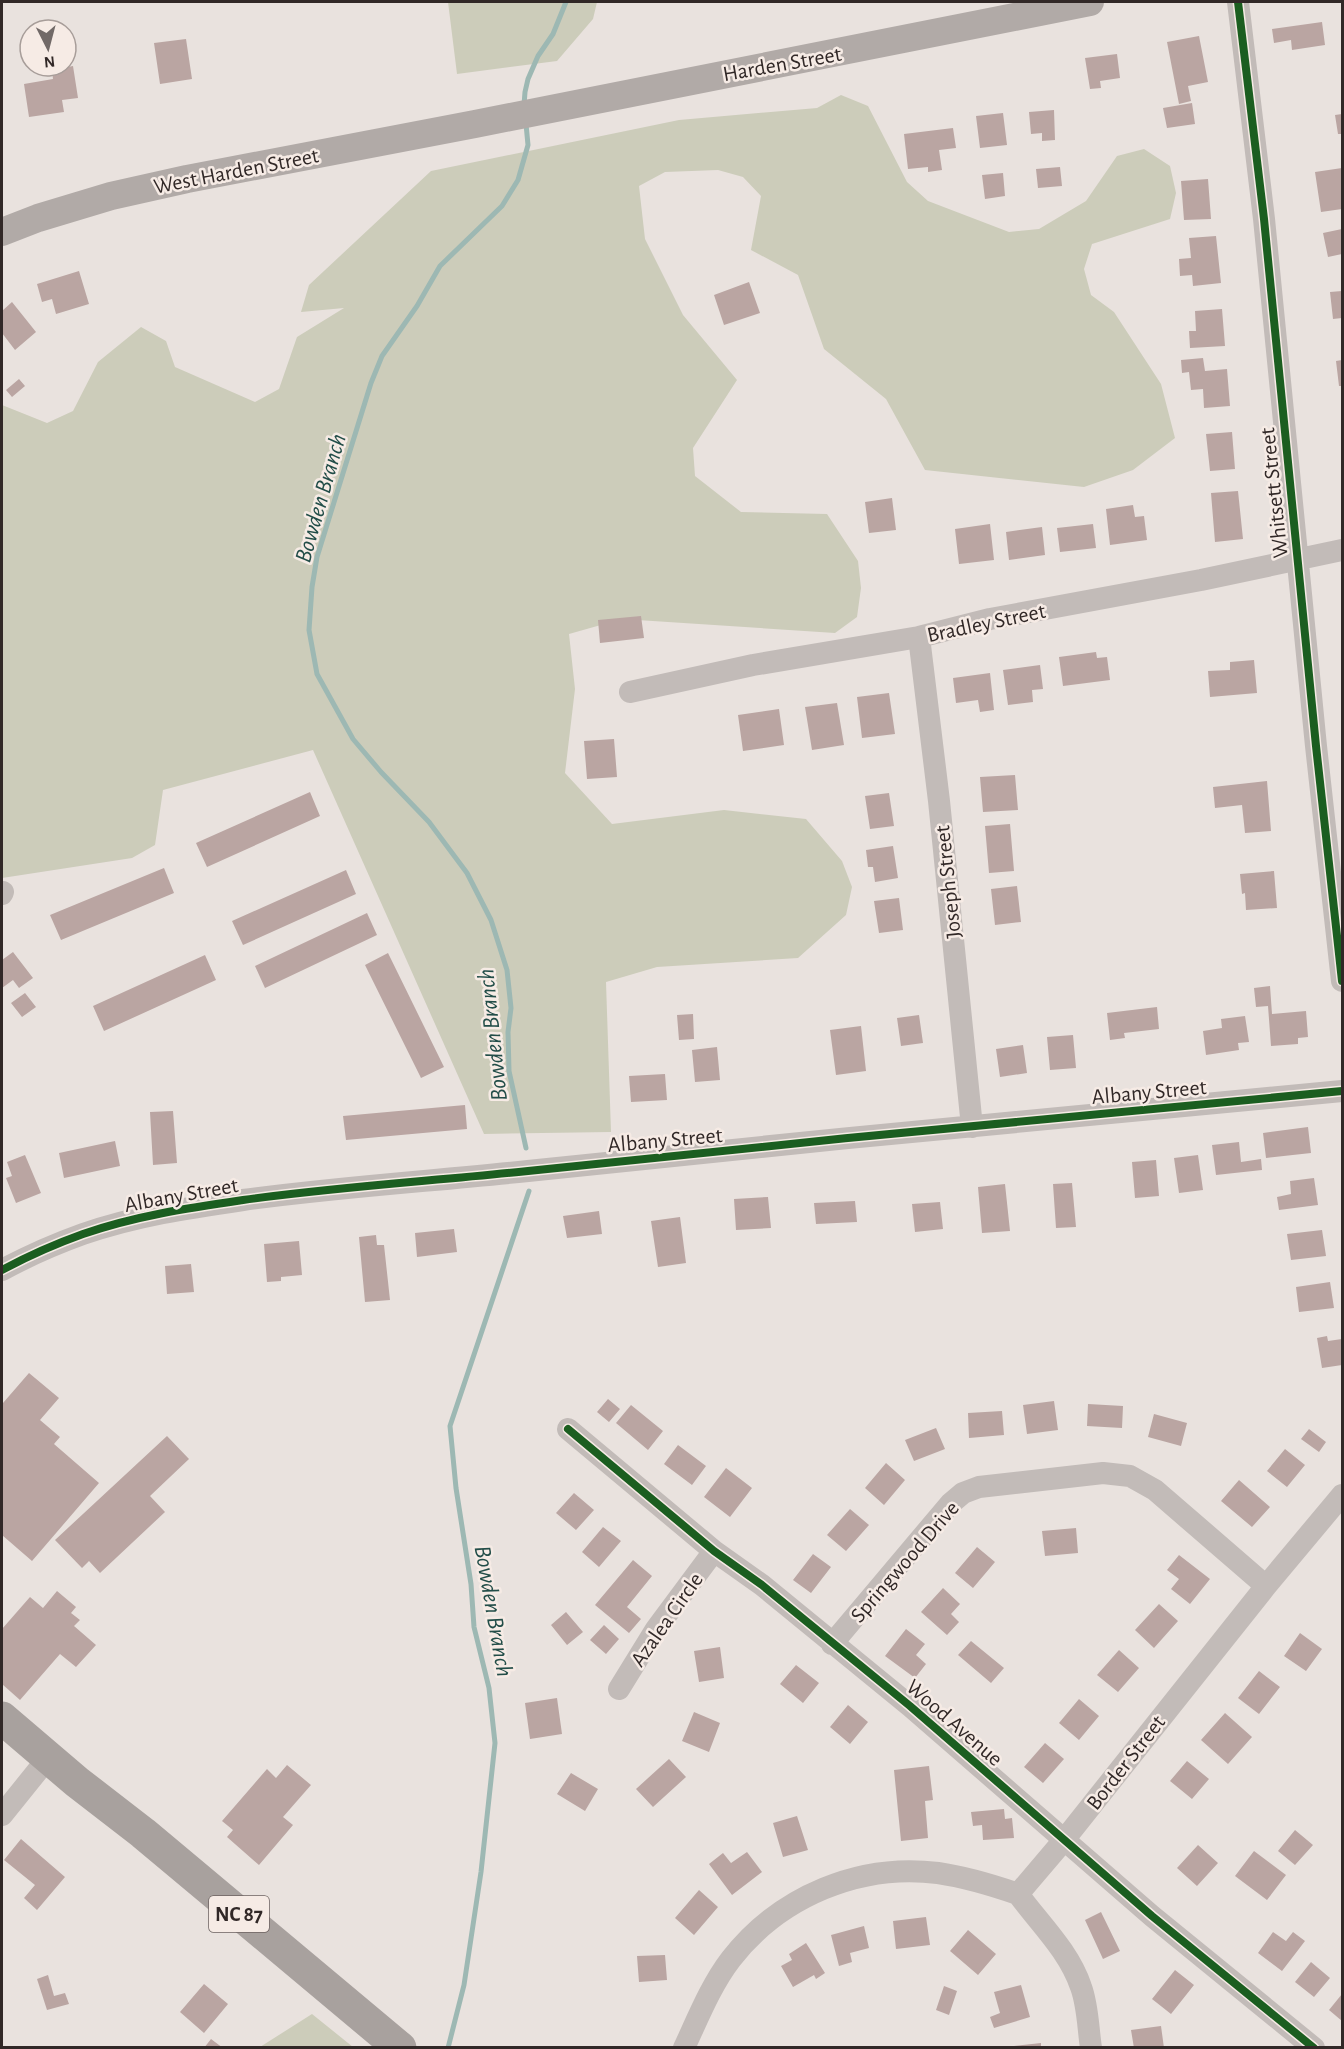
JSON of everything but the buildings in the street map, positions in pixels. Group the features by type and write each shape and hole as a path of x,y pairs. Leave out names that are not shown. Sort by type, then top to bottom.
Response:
{"highway":[{"name":"NC 87","path":"2,1718 400,2048"}],"main road":[{"name":"Harden Street","path":"475,124 1090,2"},
{"name":"West Harden Street","path":"2,232 38,218 123,193 475,124"}],"street":[{"name":"Whitsett Street","path":"1238,2 1264,219 1316,746 1342,981"},
{"name":"Bradley Street","path":"630,692 753,665 919,637 990,619 1201,580 1342,550"},
{"name":"Joseph Street","path":"919,637 939,801 972,1127"},
{"name":"Albany Street","path":"2,1270 35,1253 82,1234 131,1219 182,1209 319,1190 1342,1091"},
{"name":"Wood Avenue","path":"568,1429 714,1551 762,1585 910,1706 1152,1916 1314,2048"},
{"name":"Springwood Drive","path":"832,1644 950,1504 963,1493 979,1487 1103,1473 1130,1476 1155,1490 1266,1586"},
{"name":"Border Street","path":"1018,1894 1342,1495"},
{"name":"Azalea Circle","path":"619,1689 656,1629 714,1551"},
{"path":"2,1815 48,1758"},
{"path":"684,2048 718,1978 740,1948 762,1926 787,1907 844,1880 907,1871 938,1873 985,1883 1018,1894 1058,1943 1071,1964 1084,1998 1091,2048"}],"green space":[{"path":"448,2 597,2 593,19 557,61 457,74"},
{"path":"841,95 868,106 907,182 928,201 1009,232 1039,229 1086,201 1117,156 1144,149 1170,166 1176,193 1170,219 1092,244 1084,269 1091,295 1114,312 1161,384 1175,438 1133,470 1084,487 925,470 886,399 824,349 798,275 751,250 761,196 743,177 718,170 665,172 639,186 645,239 683,315 737,380 693,448 695,476 741,512 827,514 858,561 861,588 857,617 835,633 622,619 569,634 575,689 565,773 612,824 724,810 806,819 842,861 852,887 846,915 798,958 657,967 606,982 611,1132 484,1134 313,750 163,790 155,845 132,858 2,878 2,405 47,423 73,411 98,362 141,327 166,341 175,367 255,402 279,389 297,337 344,308 301,312 309,285 431,171 679,120 817,108"},
{"path":"312,2014 353,2047 260,2047"}],"waterway":[{"name":"Bowden Branch","path":"524,105 528,79 538,56 553,34 566,2"},
{"name":"Bowden Branch","path":"526,124 528,145 518,180 502,206 440,266 417,306 382,356 371,383 317,557 309,630 317,674 353,739 429,822 467,873 491,920 507,970 511,1008 508,1032 509,1071 526,1148"},
{"name":"Bowden Branch","path":"448,2048 464,1985 481,1872 495,1743 489,1688 474,1627 471,1584 456,1488 450,1426 529,1191"}],"cycle path":[{"path":"1238,2 1264,219 1316,746 1342,981"},
{"path":"2,1270 52,1246 122,1222 243,1200 314,1191 1342,1091"},
{"path":"568,1429 714,1551 762,1585 910,1706 1152,1916 1314,2048"}]}
